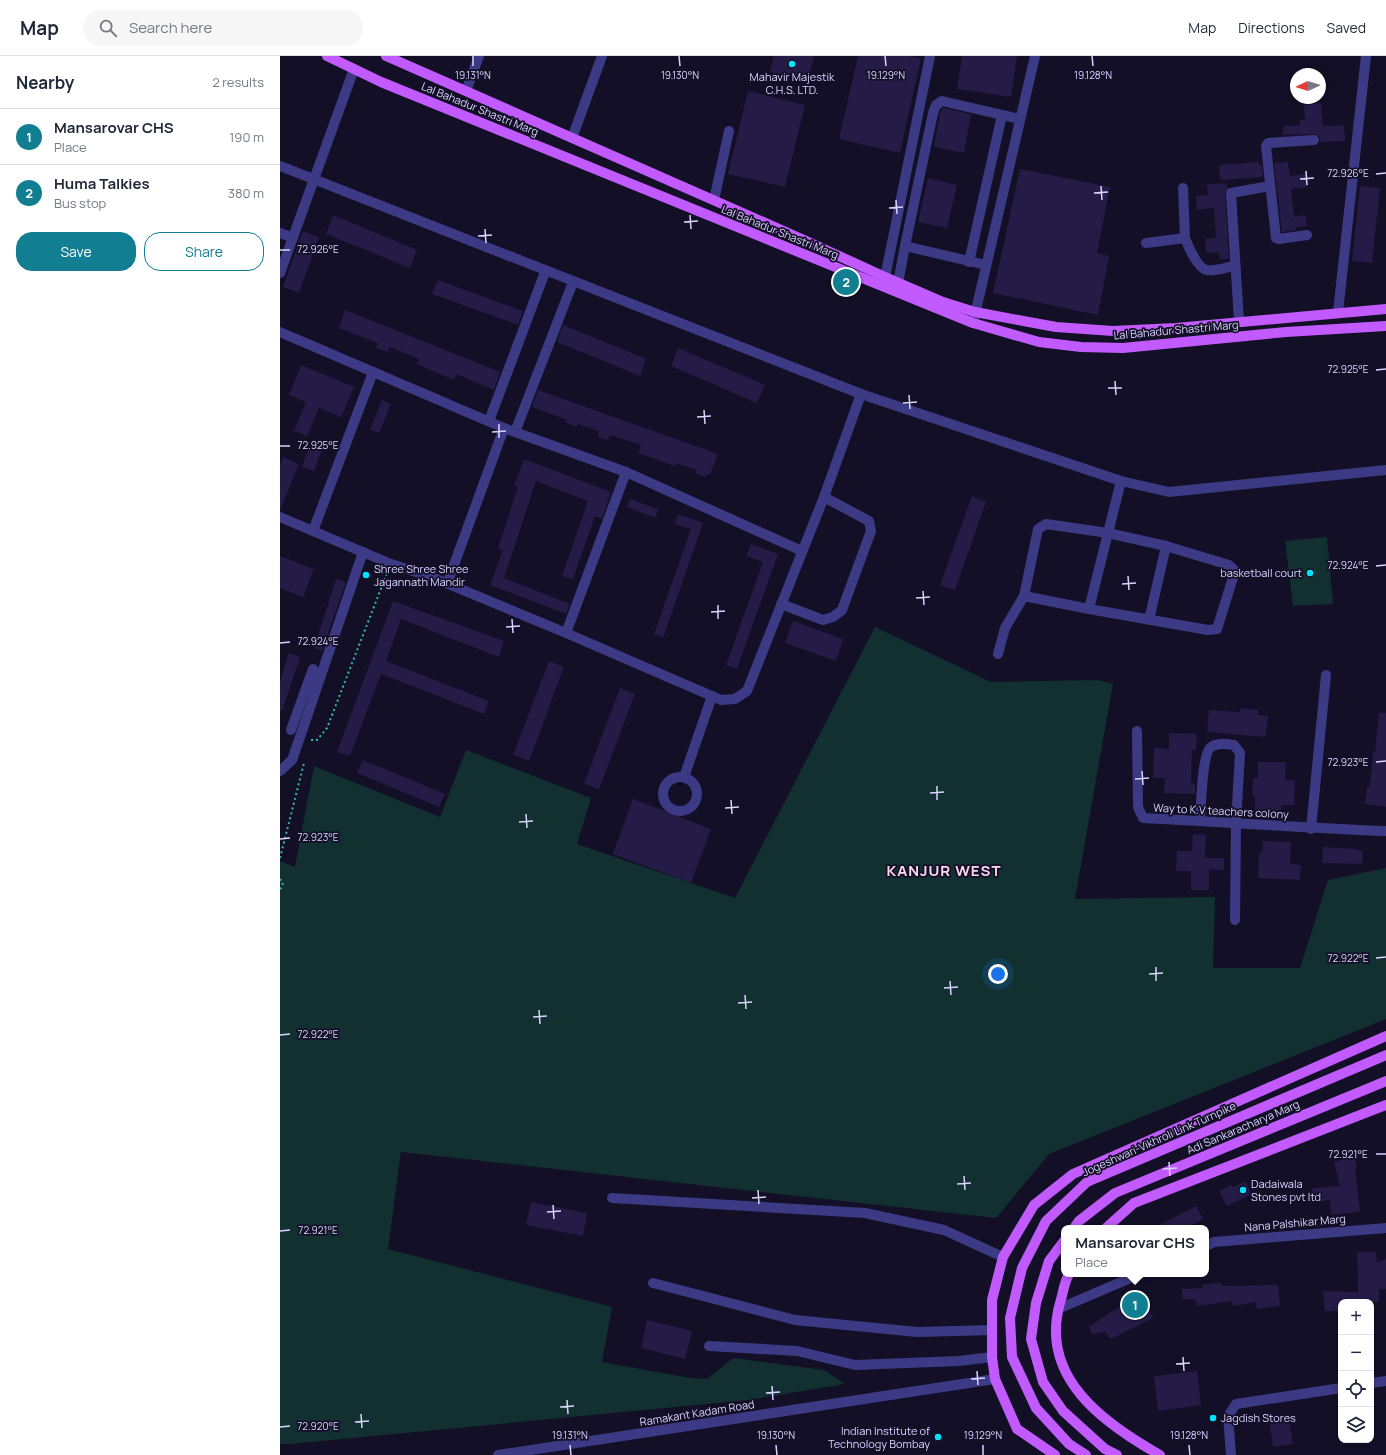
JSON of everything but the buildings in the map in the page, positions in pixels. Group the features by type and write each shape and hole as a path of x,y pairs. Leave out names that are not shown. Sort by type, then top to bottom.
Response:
{"main road":[{"name":"Lal Bahadur Shastri Marg","path":"327,56 381,82 973,323 1039,342 1081,347 1123,348 1286,332 1386,326"},
{"name":"Lal Bahadur Shastri Marg","path":"386,56 404,60 466,91 898,283 943,302 975,312 1056,327 1113,331 1176,328 1338,312 1386,309"},
{"path":"1055,1455 1017,1429 995,1379 992,1357 992,1300 1003,1257 1034,1205 1073,1174 1386,1036"},
{"name":"Jogeshwari-Vikhroli Link Turnpike","path":"1086,1455 1069,1444 1036,1408 1012,1357 1010,1318 1022,1268 1046,1221 1087,1182 1386,1055"},
{"name":"Adi Sankaracharya Marg","path":"1076,1225 1079,1221 1115,1193 1386,1081"},
{"path":"1109,1225 1134,1203 1386,1105"},
{"path":"1061,1245 1049,1261 1036,1303 1031,1339 1043,1382 1063,1411 1105,1449 1117,1455"},
{"path":"1068,1277 1058,1309 1055,1332 1062,1368 1086,1403 1135,1441 1160,1455"}],"street":[{"path":"466,91 479,56"},
{"path":"572,138 602,56"},
{"path":"885,277 930,56"},
{"path":"973,323 1035,56"},
{"path":"1338,312 1366,56"},
{"path":"280,273 354,69"},
{"path":"898,283 936,105 942,101 1020,119"},
{"path":"969,262 1002,115"},
{"path":"714,200 729,131"},
{"path":"1307,235 1279,239 1276,238 1266,146 1268,143 1314,140"},
{"path":"280,166 545,272 861,394 1121,481 1169,492 1386,470"},
{"path":"1239,322 1231,193 1270,186"},
{"path":"1183,188 1188,248 1202,267 1207,270 1235,266"},
{"path":"280,233 293,238"},
{"path":"1146,243 1186,238"},
{"path":"905,246 986,265"},
{"path":"489,421 545,272"},
{"path":"515,432 573,282"},
{"path":"280,332 504,428 626,472 802,551"},
{"path":"313,531 373,372"},
{"path":"281,520 313,531 391,564 446,584 566,633 721,700 735,699 748,691 824,497 861,394"},
{"path":"446,584 504,428"},
{"path":"566,633 626,472"},
{"path":"1089,609 1121,481"},
{"path":"781,604 823,620 833,617 842,610 871,531 870,521 824,497"},
{"path":"998,654 1005,628 1024,596 1038,529 1046,524 1108,533 1166,546 1229,565 1235,571 1216,629 1208,630 1024,596"},
{"path":"1149,620 1166,546"},
{"path":"280,771 292,760 300,737 302,714 363,552"},
{"path":"313,669 313,683"},
{"path":"1311,828 1326,676"},
{"path":"684,777 712,696"},
{"path":"291,730 302,714"},
{"name":"Way to K.V teachers colony","path":"1137,730 1138,807 1143,818 1386,831"},
{"path":"1200,821 1205,758 1209,748 1214,745 1234,745 1240,752 1236,822 1235,920"},
{"path":"612,1198 865,1213 944,1230 1003,1257"},
{"name":"Nana Palshikar Marg","path":"1209,1244 1214,1242 1386,1228"},
{"path":"1058,1309 1133,1277"},
{"path":"653,1283 795,1320 917,1332 992,1330"},
{"path":"709,1346 797,1351 856,1365 959,1361 992,1357"},
{"name":"Ramakant Kadam Road","path":"498,1455 995,1379"},
{"path":"1374,1383 1386,1381"},
{"path":"1231,1455 1228,1416 1236,1404 1338,1388"}],"path":[{"path":"300,737 310,740 317,740 327,728 391,564"},
{"path":"280,858 304,762"},
{"path":"280,879 283,883 280,890"}],"green space":[{"name":"basketball court","path":"1327,537 1333,604 1293,606 1285,541"},
{"path":"875,627 991,682 1097,680 1113,684 1075,899 1215,897 1213,968 1300,968 1328,880 1386,868 1386,1019 1049,1154 996,1218 401,1152 388,1249 612,1307 602,1362 690,1378 707,1379 733,1358 824,1370 845,1384 749,1400 280,1444 280,861 295,867 314,766 440,817 466,750 591,798 577,844 735,898"}],"place":[{"name":"Mahavir Majestik C.H.S. LTD.","path":"792,64"},
{"name":"Huma Talkies","path":"846,282"},
{"name":"basketball court","path":"1310,573"},
{"name":"Shree Shree Shree Jagannath Mandir","path":"366,575"},
{"name":"Dadaiwala Stones pvt ltd","path":"1243,1190"},
{"name":"Mansarovar CHS","path":"1135,1305"},
{"name":"Jagdish Stores","path":"1213,1418"},
{"name":"Indian Institute of Technology Bombay","path":"938,1437"}],"district":[{"name":"KANJUR WEST","path":"944,871"}]}
